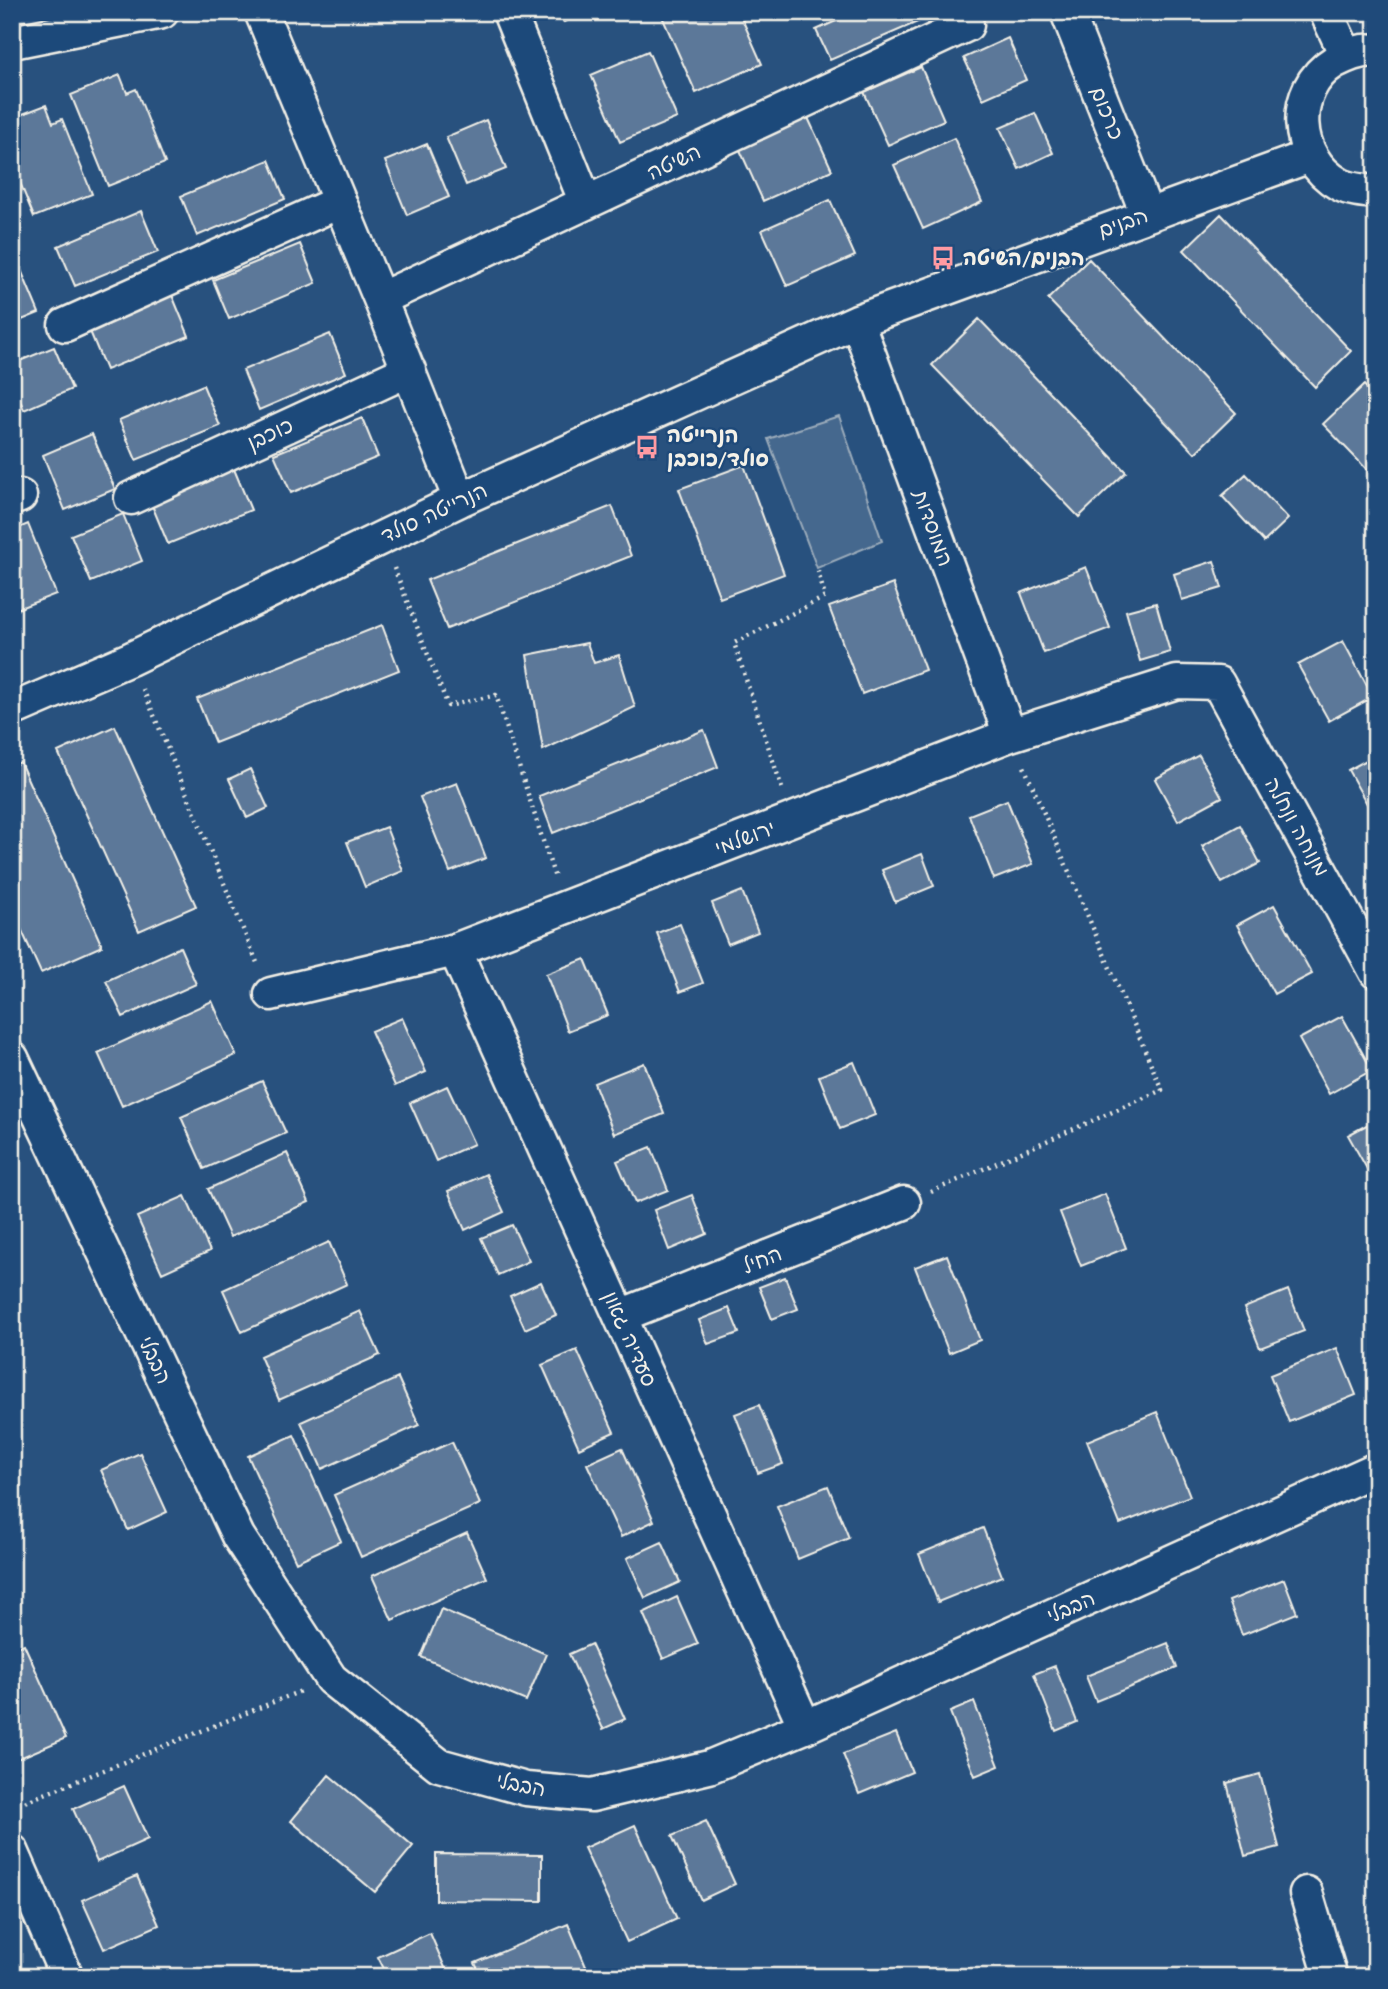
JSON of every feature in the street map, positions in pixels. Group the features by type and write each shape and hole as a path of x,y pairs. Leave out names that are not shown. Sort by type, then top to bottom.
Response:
{"street":[{"path":"12,42 162,12"},
{"path":"261,12 460,500"},
{"path":"509,12 586,203"},
{"name":"כרכום","path":"1066,12 1147,214"},
{"path":"1326,12 1361,53 1325,68 1310,86 1302,109 1302,133 1310,156 1323,172 1340,185 1359,191 1376,192"},
{"name":"השיטה","path":"380,299 967,26"},
{"name":"הבנים","path":"857,321 1310,156"},
{"path":"65,325 339,202"},
{"name":"הנרייטה סולד","path":"12,710 130,659 460,500 857,321"},
{"name":"המוסדות","path":"857,321 1010,735"},
{"name":"כוכבן","path":"131,498 409,370"},
{"name":"ירושלמי","path":"271,994 455,950 1010,735 1177,682 1218,683"},
{"name":"מנוחה ונחלה","path":"1218,683 1376,972"},
{"name":"סעדיה גאון","path":"455,950 805,1727"},
{"name":"הבבלי","path":"12,1058 237,1536 331,1679 439,1765 526,1788 592,1795 709,1767 805,1727 1376,1469"},
{"name":"החיל","path":"620,1316 904,1203"},
{"path":"12,1850 67,1977"},
{"path":"1306,1893 1331,1977"}],"path":[{"path":"382,538 448,706 495,695 565,908"},
{"path":"793,819 734,643 825,597 817,568"},
{"path":"130,659 271,994"},
{"path":"904,1203 1162,1090 1010,735"},
{"path":"12,1807 331,1679"}],"shaded area":[{"path":"839,416 882,541 817,568 768,439"}],"building":[{"path":"560,12 585,12 564,22"},
{"path":"660,12 739,12 762,64 696,93"},
{"path":"809,12 831,12 812,20"},
{"path":"856,12 925,12 927,18 830,60 816,30"},
{"path":"1008,38 1026,80 983,99 964,58"},
{"path":"648,51 677,118 620,142 591,75"},
{"path":"921,67 944,120 888,145 864,92"},
{"path":"120,75 127,93 136,89 165,163 108,186 71,95"},
{"path":"46,105 53,123 62,119 92,194 34,217 12,163 12,118"},
{"path":"804,109 832,170 763,201 735,139"},
{"path":"1035,113 1053,153 1019,169 1000,128"},
{"path":"486,120 506,169 466,185 446,137"},
{"path":"954,138 982,202 923,229 894,165"},
{"path":"427,144 449,197 407,215 385,161"},
{"path":"269,160 285,199 197,236 181,196"},
{"path":"830,200 855,256 787,286 762,230"},
{"path":"141,211 158,252 75,286 58,246"},
{"path":"1221,214 1351,351 1315,387 1184,250"},
{"path":"300,244 316,283 229,319 213,280"},
{"path":"16,258 39,313 12,324 12,259"},
{"path":"1089,259 1236,413 1195,453 1048,299"},
{"path":"172,295 189,336 106,370 89,329"},
{"path":"979,319 1126,472 1079,517 932,365"},
{"path":"330,334 346,373 259,410 243,370"},
{"path":"54,347 72,389 24,410 12,381 12,364"},
{"path":"203,385 220,426 136,460 119,420"},
{"path":"1364,385 1376,398 1376,479 1323,424"},
{"path":"362,418 378,457 291,493 274,454"},
{"path":"92,434 115,489 65,510 43,455"},
{"path":"744,465 784,574 720,598 679,489"},
{"path":"234,469 251,510 168,544 151,503"},
{"path":"1246,474 1288,519 1264,542 1222,496"},
{"path":"612,506 631,556 447,629 427,580"},
{"path":"123,514 142,561 91,582 71,535"},
{"path":"28,524 56,594 12,611 12,531"},
{"path":"1214,561 1222,588 1182,600 1174,574"},
{"path":"1086,567 1110,628 1044,653 1021,593"},
{"path":"893,584 925,670 862,694 829,607"},
{"path":"1156,603 1170,652 1140,661 1126,611"},
{"path":"382,625 399,670 215,743 197,699"},
{"path":"1343,641 1373,697 1329,721 1298,665"},
{"path":"587,643 594,663 619,655 635,707 543,750 527,655"},
{"path":"115,726 196,906 139,931 58,752"},
{"path":"704,730 718,767 553,833 539,796"},
{"path":"1199,755 1222,797 1178,821 1155,779"},
{"path":"1376,755 1376,820 1348,770"},
{"path":"20,762 102,946 41,973 12,909 12,766"},
{"path":"250,769 268,808 247,818 229,779"},
{"path":"457,783 486,858 450,872 420,797"},
{"path":"1007,800 1033,864 994,879 969,815"},
{"path":"1240,825 1260,863 1222,883 1202,846"},
{"path":"386,827 403,871 365,887 347,842"},
{"path":"922,854 934,886 895,902 882,870"},
{"path":"742,891 758,932 728,944 712,903"},
{"path":"1274,905 1312,974 1274,994 1237,925"},
{"path":"680,924 703,983 680,992 657,933"},
{"path":"180,947 196,984 123,1017 106,981"},
{"path":"585,959 608,1015 568,1031 546,974"},
{"path":"212,1001 236,1055 122,1106 98,1053"},
{"path":"1342,1016 1372,1070 1329,1094 1299,1039"},
{"path":"402,1018 426,1072 395,1086 371,1031"},
{"path":"854,1062 875,1115 840,1129 819,1076"},
{"path":"644,1063 664,1114 614,1134 594,1083"},
{"path":"262,1081 286,1133 204,1169 181,1117"},
{"path":"447,1086 474,1144 436,1161 410,1103"},
{"path":"1376,1120 1376,1185 1348,1135"},
{"path":"651,1147 668,1190 635,1203 617,1161"},
{"path":"287,1153 309,1202 230,1237 208,1189"},
{"path":"486,1174 504,1212 465,1230 448,1191"},
{"path":"1105,1194 1126,1248 1081,1266 1060,1212"},
{"path":"692,1195 707,1234 669,1250 654,1210"},
{"path":"185,1196 210,1251 162,1273 137,1217"},
{"path":"512,1225 529,1261 498,1275 481,1238"},
{"path":"329,1242 347,1284 242,1332 223,1290"},
{"path":"947,1255 980,1340 949,1353 915,1267"},
{"path":"785,1277 798,1309 772,1319 759,1287"},
{"path":"541,1282 556,1315 525,1329 510,1296"},
{"path":"1288,1290 1304,1331 1260,1348 1244,1308"},
{"path":"729,1308 739,1333 708,1344 699,1320"},
{"path":"360,1311 380,1355 279,1400 260,1356"},
{"path":"1337,1348 1356,1395 1289,1422 1270,1375"},
{"path":"577,1350 614,1432 579,1448 542,1365"},
{"path":"398,1378 419,1425 322,1469 301,1422"},
{"path":"759,1405 783,1464 758,1473 735,1414"},
{"path":"1157,1412 1190,1496 1120,1524 1087,1441"},
{"path":"294,1435 341,1541 296,1562 248,1456"},
{"path":"452,1442 480,1504 361,1557 334,1495"},
{"path":"622,1448 654,1521 621,1537 587,1464"},
{"path":"140,1453 167,1512 128,1530 101,1470"},
{"path":"828,1486 849,1538 798,1559 777,1506"},
{"path":"983,1528 1002,1576 938,1602 919,1554"},
{"path":"467,1533 487,1578 392,1620 372,1576"},
{"path":"662,1542 680,1582 645,1598 627,1558"},
{"path":"1284,1579 1297,1613 1242,1635 1229,1601"},
{"path":"677,1597 698,1644 663,1659 643,1613"},
{"path":"441,1609 546,1654 526,1701 421,1657"},
{"path":"1168,1643 1177,1668 1096,1701 1086,1676"},
{"path":"24,1644 66,1738 15,1760 12,1754 12,1649"},
{"path":"591,1644 625,1719 603,1729 569,1654"},
{"path":"1055,1666 1077,1722 1056,1731 1034,1674"},
{"path":"974,1702 999,1766 975,1776 950,1712"},
{"path":"896,1733 912,1772 859,1794 843,1754"},
{"path":"1260,1774 1279,1847 1245,1856 1227,1783"},
{"path":"329,1775 413,1846 375,1892 291,1821"},
{"path":"124,1786 148,1839 97,1862 73,1809"},
{"path":"706,1821 735,1884 701,1900 672,1836"},
{"path":"635,1825 677,1919 627,1942 584,1848"},
{"path":"436,1854 542,1855 542,1901 436,1900"},
{"path":"137,1876 159,1925 104,1949 82,1900"},
{"path":"568,1924 587,1969 569,1977 481,1977 475,1963"},
{"path":"430,1933 449,1977 388,1977 378,1957"}],"place":[{"name":"הבנים/השיטה","path":"943,258"},
{"name":"הנרייטה סולד/כוכבן","path":"647,447"}]}
